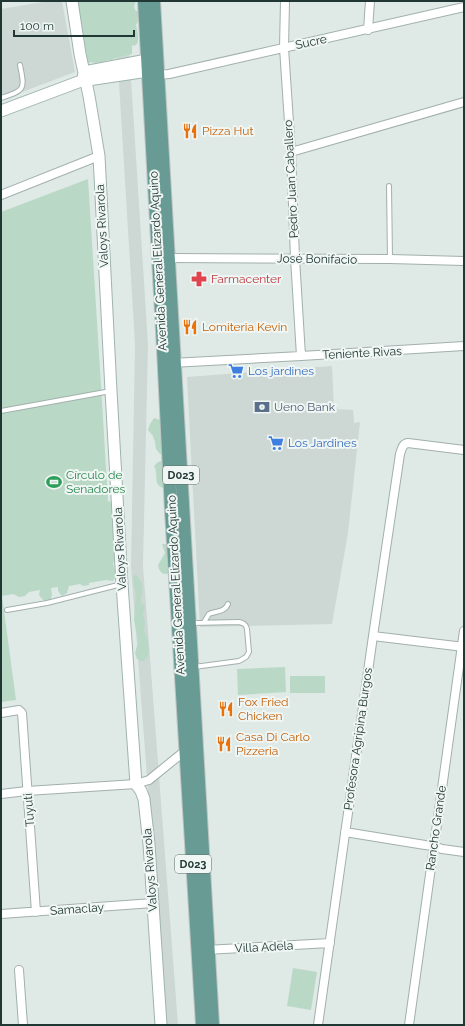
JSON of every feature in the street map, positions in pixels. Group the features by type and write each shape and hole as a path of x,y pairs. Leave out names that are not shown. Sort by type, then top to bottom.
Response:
{"main road":[{"name":"Avenida General Elizardo Aquino","path":"144,1 169,258 171,511 186,750 203,950 212,1025"},
{"name":"Avenida General Elizardo Aquino","path":"154,1 151,69 169,363 190,623 203,950 202,1025"}],"street":[{"name":"Valoys Rivarola","path":"72,1 84,78 99,156 122,584 136,784 144,799 149,844 161,1025"},
{"name":"Pedro Juan Caballero","path":"285,1 284,48 291,152 301,356"},
{"path":"368,30 370,1"},
{"name":"Sucre","path":"151,69 169,74 464,8"},
{"path":"1,111 84,78 151,69"},
{"path":"291,152 464,102"},
{"path":"1,194 99,156"},
{"name":"José Bonifacio","path":"169,258 295,258 464,261"},
{"name":"Teniente Rivas","path":"169,363 464,346"},
{"name":"Profesora Agripina Burgos","path":"318,1025 373,636 402,445 408,443 464,450"},
{"name":"Rancho Grande","path":"409,1025 463,647 464,631"},
{"path":"373,636 463,647"},
{"name":"Tuyuti","path":"1,712 19,710 22,713 36,912"},
{"path":"1,794 136,784 149,780 186,750"},
{"path":"345,832 464,852"},
{"name":"Samaclay","path":"1,914 153,903"},
{"name":"Villa Adela","path":"203,950 330,943"},
{"path":"20,970 23,1025"}],"lane":[{"path":"1,98 18,92 21,88 23,81 20,65"},
{"path":"389,186 390,259"},
{"path":"1,411 111,391"},
{"path":"7,610 47,603 122,584"},
{"path":"204,622 209,614 224,610 227,608 228,604"},
{"path":"190,623 244,623 247,629 249,652 246,657 239,661 192,667"}],"shaded area":[{"path":"49,1 62,1 75,72 1,100 1,9"},
{"path":"114,1 126,1 148,344 143,566 178,1025 166,1025 131,567 135,344"},
{"path":"332,366 334,409 353,410 354,423 360,422 348,533 332,624 200,627 187,377"}],"green space":[{"path":"77,1 136,1 134,6 135,10 141,13 141,16 136,25 138,41 134,46 132,45 132,54 113,59 111,61 108,60 105,62 88,63"},
{"name":"Círculo de Senadores","path":"88,179 108,501 116,506 116,557 113,563 116,576 113,581 106,580 89,583 89,585 83,586 80,584 69,586 67,593 62,596 58,591 58,587 51,588 52,595 50,601 43,600 39,595 40,590 29,592 25,596 19,597 13,594 2,596 16,700 1,702 1,212"},
{"path":"154,418 163,421 161,430 163,436 161,442 164,448 163,454 160,454 156,449 153,436 148,430"},
{"path":"161,461 164,462 166,487 163,488 158,484 154,466"},
{"path":"162,544 168,544 169,555 167,558 170,564 169,573 167,574 161,572 158,565 165,553"},
{"path":"135,574 142,583 143,591 141,603 145,606 143,615 145,622 144,631 147,637 149,650 148,656 144,661 137,659 135,653 138,640 134,620 136,593 133,576"},
{"path":"285,667 286,692 238,695 237,669"},
{"path":"290,676 325,676 325,693 290,693"},
{"path":"293,968 317,972 311,1010 287,1006"}],"place":[{"name":"Pizza Hut","path":"190,131"},
{"name":"Farmacenter","path":"199,279"},
{"name":"Lomiteria Kevin","path":"190,327"},
{"name":"Los jardines","path":"236,371"},
{"name":"Ueno Bank","path":"262,407"},
{"name":"Los Jardines","path":"276,443"},
{"name":"Círculo de Senadores","path":"54,482"},
{"name":"Fox Fried Chicken","path":"226,709"},
{"name":"Casa Di Carlo Pizzeria","path":"224,744"}]}
